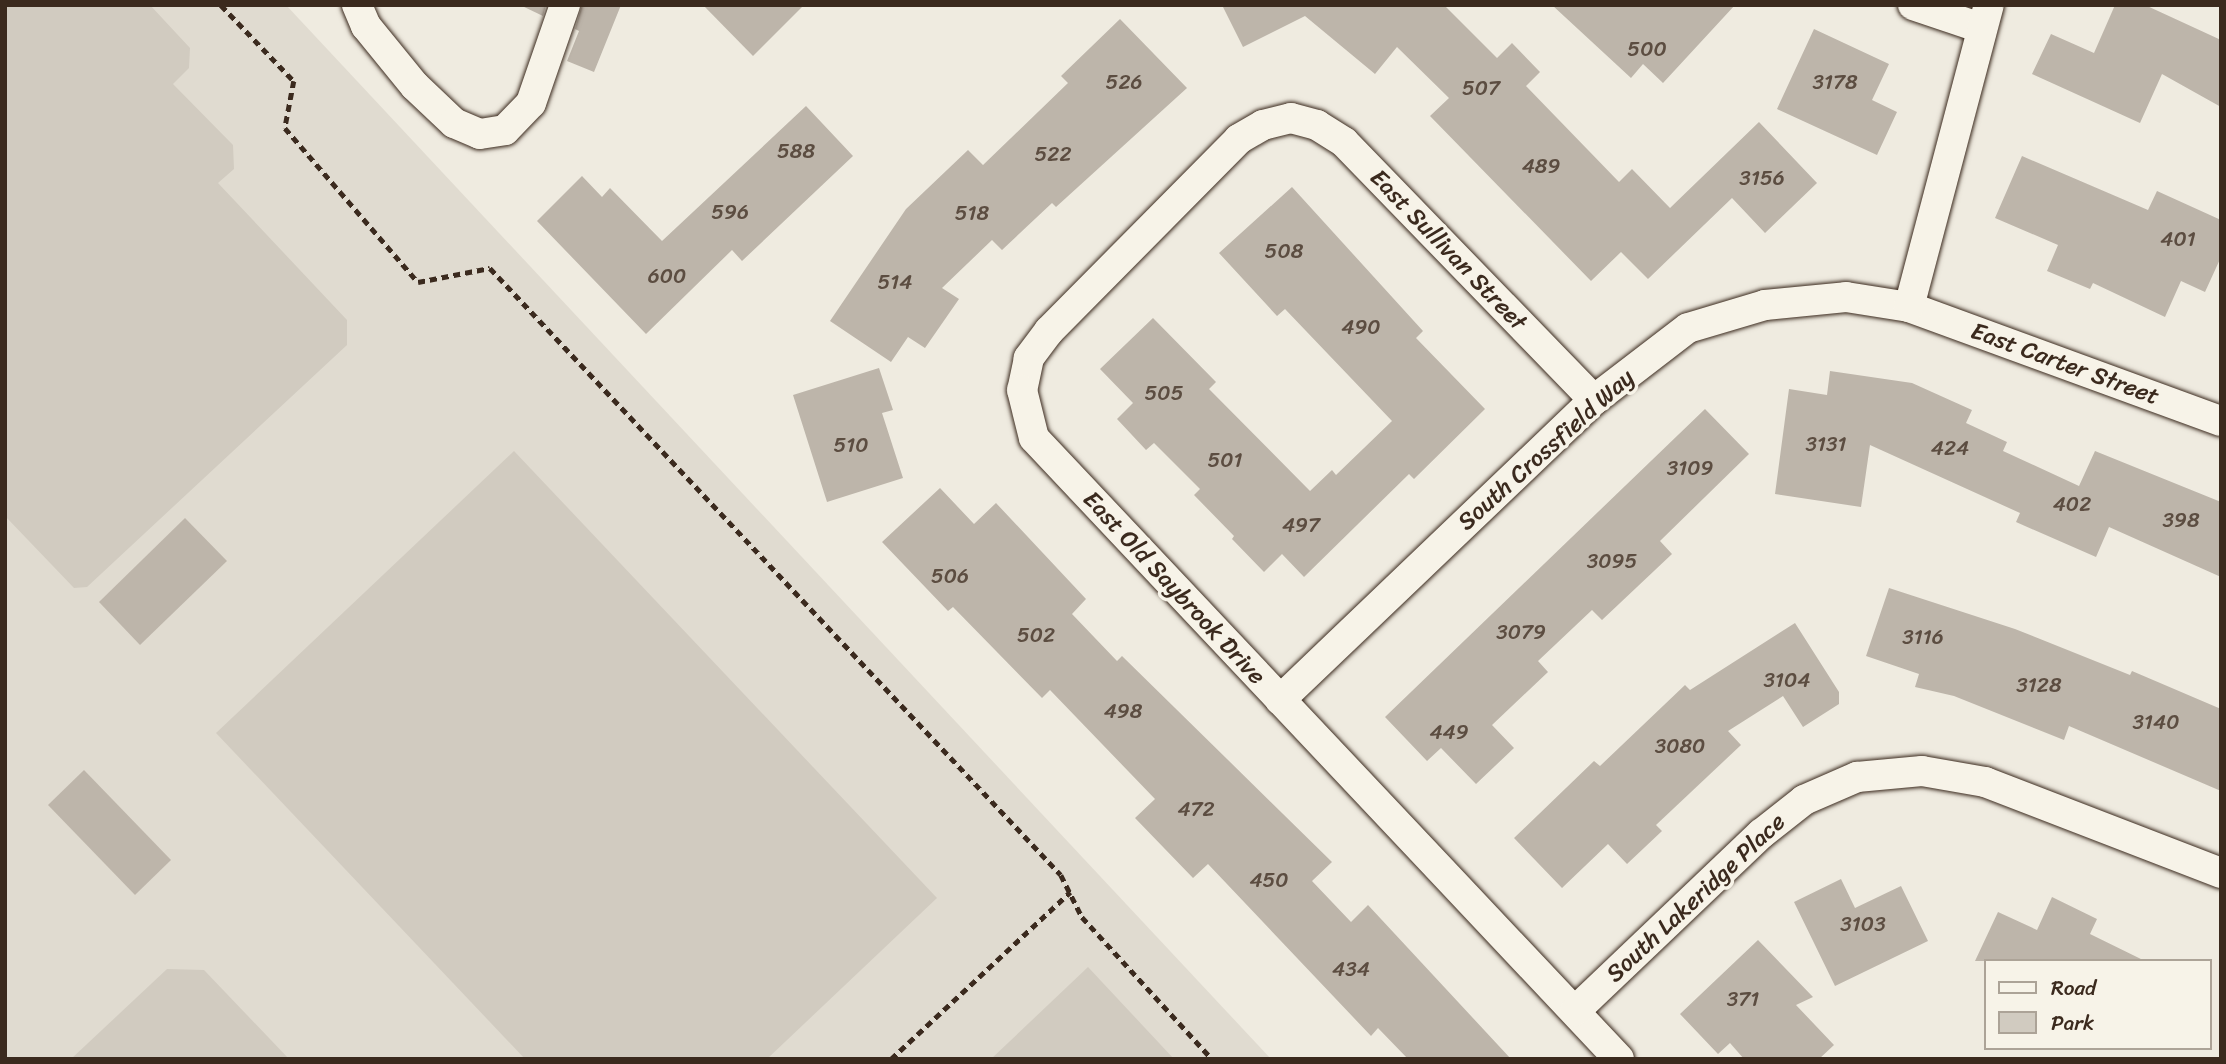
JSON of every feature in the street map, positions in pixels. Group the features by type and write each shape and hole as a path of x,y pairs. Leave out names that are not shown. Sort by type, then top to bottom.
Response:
{"street":[{"path":"357,5 366,26 415,86 454,122 480,134 505,130 531,103 565,5"},
{"path":"1909,307 1985,17 1913,5"},
{"name":"East Sullivan Street","path":"1291,118 1318,125 1344,142 1594,400"},
{"name":"East Old Saybrook Drive","path":"1291,118 1247,134 1049,331 1028,358 1022,390 1034,438 1619,1059"},
{"name":"South Crossfield Way","path":"1280,700 1594,400 1688,328 1765,305 1846,297 1909,307"},
{"name":"East Carter Street","path":"1909,307 2221,421"},
{"name":"South Lakeridge Place","path":"1575,1012 1761,834 1804,800 1857,777 1922,771 1985,782 2221,873"}],"path":[{"path":"221,5 294,81 285,128 418,282 490,268 1061,875 1082,917 1212,1059"},
{"path":"891,1059 1070,892"}],"shaded area":[{"path":"5,5 286,5 1271,1059 5,1059"}],"green space":[{"path":"5,5 150,5 190,48 189,68 173,84 233,145 234,169 218,183 347,320 347,345 87,587 74,588 5,516"},
{"path":"514,451 937,898 767,1059 525,1059 216,733"},
{"path":"1088,967 1174,1059 991,1059"},
{"path":"167,969 204,970 289,1059 71,1059"}],"building":[{"path":"520,5 546,5 543,16"},
{"path":"582,5 621,5 594,72 567,61 579,31 575,29"},
{"path":"703,5 804,5 753,56"},
{"path":"1222,5 1444,5 1497,58 1512,43 1540,72 1526,86 1619,182 1632,169 1670,208 1759,122 1817,183 1765,233 1732,198 1648,279 1621,252 1591,281 1430,116 1449,98 1397,47 1375,74 1305,16 1243,47"},
{"path":"1552,5 1735,5 1663,83 1643,64 1631,78"},
{"path":"2115,5 2145,5 2221,40 2221,107 2162,74 2140,123 2032,74 2051,34 2094,53"},
{"path":"1120,19 1187,88 1056,207 1052,203 1002,250 992,240 942,288 959,299 925,348 908,337 891,362 830,321 906,209 968,150 983,165 1068,83 1061,76"},
{"path":"1814,29 1889,64 1872,100 1897,112 1877,155 1777,109"},
{"path":"806,106 853,156 742,261 732,250 646,334 537,221 582,176 602,197 610,188 662,241"},
{"path":"2022,156 2148,210 2157,191 2221,220 2221,257 2205,292 2181,281 2165,317 2093,283 2090,289 2047,271 2058,245 1995,218"},
{"path":"1292,187 1423,331 1416,338 1485,409 1414,479 1409,474 1304,577 1282,554 1264,572 1194,495 1200,489 1154,443 1146,450 1117,419 1133,403 1100,369 1153,318 1216,382 1209,389 1310,491 1332,470 1336,475 1392,421 1285,309 1277,316 1219,253"},
{"path":"879,368 893,410 882,413 903,478 827,502 793,395"},
{"path":"1830,371 1912,383 1972,410 1966,423 2007,442 2003,451 2079,486 2095,451 2221,502 2221,577 2109,527 2096,557 2016,522 2020,513 1870,445 1861,507 1775,494 1789,389 1827,395"},
{"path":"1705,409 1749,454 1660,541 1672,554 1602,620 1592,610 1538,661 1548,672 1492,725 1514,748 1476,784 1441,748 1427,761 1385,717"},
{"path":"940,488 974,524 996,503 1086,599 1072,614 1117,661 1122,656 1332,862 1312,881 1351,922 1368,905 1511,1059 1408,1059 1378,1028 1371,1036 1208,864 1193,878 1135,818 1155,799 1050,690 1042,698 953,607 948,611 882,542"},
{"path":"185,518 227,561 140,645 99,602"},
{"path":"1889,588 2015,629 2130,675 2132,671 2221,709 2221,791 2069,726 2064,740 1954,696 1915,687 1919,674 1866,656"},
{"path":"1795,623 1839,692 1839,704 1803,727 1783,696 1728,731 1741,745 1656,825 1662,831 1627,864 1608,844 1562,888 1514,838 1594,761 1600,766 1685,685 1690,690"},
{"path":"84,770 171,860 135,895 48,805"},
{"path":"1841,879 1855,908 1901,886 1928,941 1835,986 1794,902"},
{"path":"2052,897 2097,919 2090,934 2141,959 1975,961 1998,912 2037,930"},
{"path":"1758,940 1813,997 1796,1005 1834,1045 1819,1059 1744,1059 1730,1043 1718,1054 1680,1014"}]}
